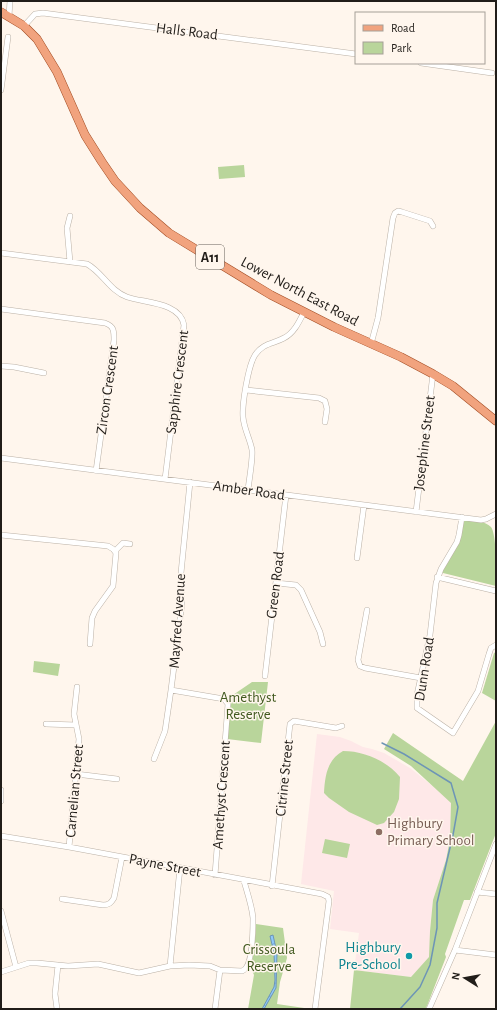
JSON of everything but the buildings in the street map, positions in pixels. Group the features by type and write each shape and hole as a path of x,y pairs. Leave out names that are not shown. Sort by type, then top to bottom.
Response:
{"main road":[{"name":"Lower North East Road","path":"1,12 24,26 37,39 57,72 92,148 115,181 140,208 169,233 271,295 371,344 402,357 433,374 453,386 496,421"}],"street":[{"path":"9,16 10,1"},
{"name":"Halls Road","path":"24,26 35,14 43,13 355,54"},
{"path":"1,90 8,37"},
{"path":"428,64 492,73"},
{"path":"371,344 378,318 393,218 395,214 398,211 402,212 430,221 433,226"},
{"path":"70,216 67,228 70,262"},
{"name":"Sapphire Crescent","path":"1,253 87,264 93,267 113,289 125,296 166,307 180,314 183,318 184,324 165,479"},
{"name":"Zircon Crescent","path":"1,308 105,323 111,325 114,330 114,340 96,471"},
{"path":"248,490 252,451 243,417 246,390 254,356 261,347 290,334 298,324 304,312"},
{"path":"1,366 14,367 44,374"},
{"name":"Josephine Street","path":"416,512 433,374"},
{"path":"246,390 319,398 325,401 327,409 325,422"},
{"name":"Amber Road","path":"1,458 416,512 486,519 496,514"},
{"name":"Mayfred Avenue","path":"154,758 165,731 171,690 182,603 181,573 190,482"},
{"name":"Green Road","path":"265,676 286,495"},
{"path":"357,558 364,505"},
{"name":"Dunn Road","path":"462,517 457,542 437,577 430,635 417,695 417,708 453,733 478,691 489,654 492,648 496,645"},
{"path":"1,535 108,546 115,551 113,586 95,611 92,618 90,644"},
{"path":"115,551 123,543 130,544"},
{"path":"437,577 496,591"},
{"path":"276,583 296,585 300,590 320,632 323,644"},
{"path":"367,610 358,660 360,666 421,678"},
{"name":"Carnelian Street","path":"69,847 79,739 74,714 77,687"},
{"name":"Amethyst Crescent","path":"171,690 224,700 228,704 215,875"},
{"name":"Citrine Street","path":"272,886 290,724 294,720 336,728 342,726"},
{"path":"46,724 76,725"},
{"path":"76,774 117,780"},
{"path":"1,790 1,801"},
{"name":"Payne Street","path":"1,836 69,847 244,881 322,894 328,897 329,901 315,1009"},
{"path":"431,1009 496,844"},
{"path":"62,899 108,905 114,898 122,857"},
{"path":"170,966 180,868"},
{"path":"1,972 16,967 46,963 58,965 98,964 139,973 170,966 189,965 210,966 220,970 242,972 246,970 250,958 253,917 244,881"},
{"path":"477,892 496,894"},
{"path":"1,911 16,967"},
{"path":"455,950 496,955"},
{"path":"57,1009 54,994 58,965"},
{"path":"215,1009 220,970"}],"shaded area":[{"name":"Highbury Primary School","path":"317,734 340,737 363,747 384,753 410,768 455,804 446,860 433,900 430,931 430,957 411,977 354,970 359,933 330,929 334,891 301,884"}],"green space":[{"path":"244,165 245,177 219,179 218,167"},
{"path":"468,518 486,524 491,527 493,531 496,555 496,586 443,573 441,569 454,549 461,524"},
{"path":"496,652 496,701 482,693 494,653"},
{"path":"34,661 60,664 58,676 33,672"},
{"name":"Amethyst Reserve","path":"252,682 268,682 261,743 227,739 231,708 228,704 230,697"},
{"path":"496,721 496,833 470,900 464,900 445,954 446,957 427,1006 425,1009 350,1009 354,970 411,977 429,957 433,900 446,860 450,839 451,803 411,766 384,749 393,733 463,781"},
{"path":"343,751 351,751 374,758 389,766 400,777 399,799 394,812 384,823 377,825 349,812 324,793 326,775 330,764 333,759"},
{"path":"325,839 350,844 347,858 322,853"},
{"name":"Crissoula Reserve","path":"256,924 283,928 287,958 280,982 277,1004 311,1009 248,1009 254,975 251,968"}],"water":[{"path":"273,935 277,953 276,988 264,1009 262,1009 274,987 274,953 270,936"}],"waterway":[{"path":"382,743 404,754 451,783 458,807 437,903 437,928 430,965 420,987 400,1009"}],"place":[{"name":"Highbury Primary School","path":"379,832"},
{"name":"Highbury Pre-School","path":"409,956"}]}
